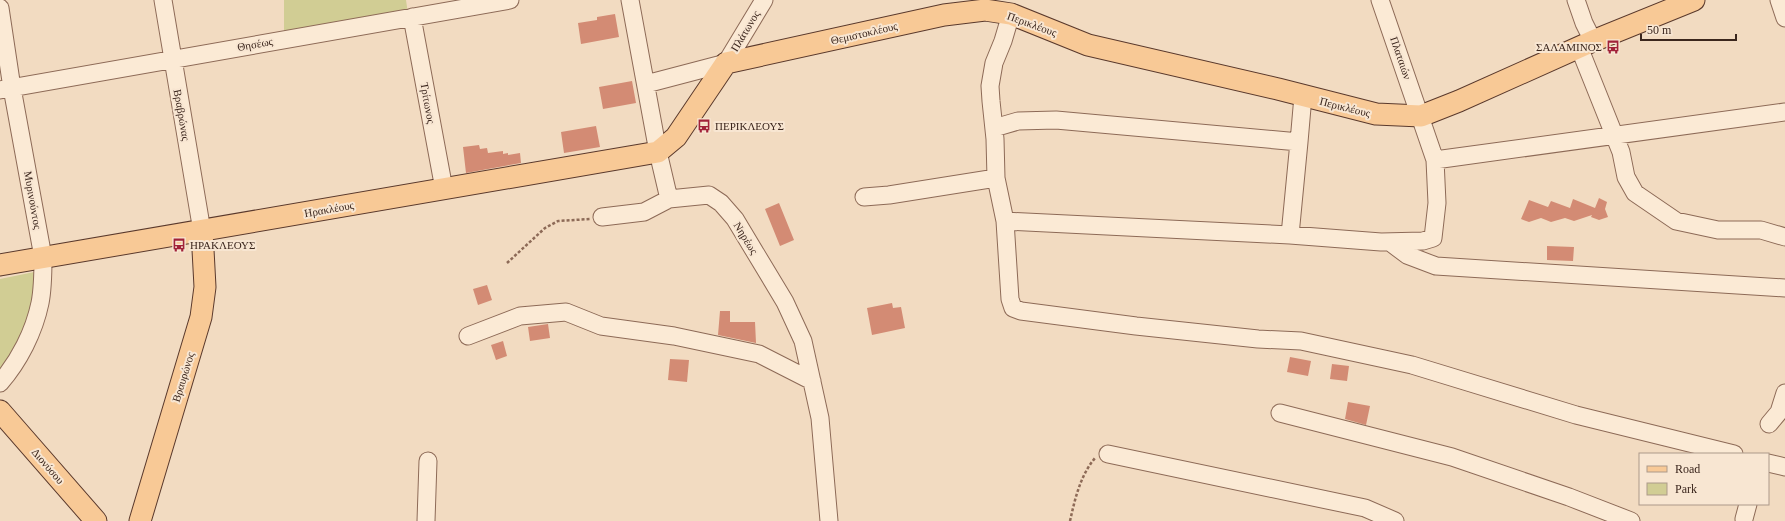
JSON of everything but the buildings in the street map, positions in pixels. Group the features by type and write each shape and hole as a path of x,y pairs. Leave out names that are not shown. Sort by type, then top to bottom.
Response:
{"main road":[{"name":"Περικλέους","path":"998,8 1088,45 1278,89 1376,114 1421,116 1459,101 1586,44 1694,0"},
{"name":"Θεμιστοκλέους","path":"726,63 944,15 998,8"},
{"path":"658,152 676,137 726,63"},
{"name":"Ηρακλέους","path":"0,265 658,152"},
{"name":"Βραυρώνος","path":"140,521 201,317 205,287 202,231"},
{"name":"Διονύσου","path":"0,411 96,521"}],"street":[{"name":"Βραβρώνας","path":"163,0 202,231"},
{"name":"Θησέως","path":"6,89 172,58 510,0"},
{"path":"602,217 644,212 669,199 658,152 630,0"},
{"name":"Πλάτωνος","path":"726,63 764,0"},
{"name":"Πλαταιών","path":"1380,0 1435,160 1437,203 1433,238 1423,242 1391,242"},
{"path":"1576,0 1584,23 1586,44 1614,135 1621,152 1626,177 1635,193 1676,221 1718,230 1761,230 1785,237"},
{"path":"1779,0 1785,18"},
{"name":"Μυρινούντος","path":"0,8 6,89 43,257 43,284 40,304 19,358 0,383"},
{"path":"998,8 1003,41 994,63 990,86 994,128 996,178 1005,221 1010,299 1013,308 1021,311 1136,326 1235,337 1302,341 1412,365 1576,415 1730,453"},
{"name":"Τρίτωνος","path":"412,17 444,189"},
{"path":"646,84 726,63"},
{"path":"1290,235 1303,96"},
{"path":"1435,160 1614,135 1784,117"},
{"path":"994,128 1018,120 1056,120 1299,142"},
{"path":"864,197 903,193 996,178"},
{"name":"Νηρέως","path":"669,199 709,195 721,203 735,219 785,302 803,341 820,418 829,521"},
{"path":"1005,221 1290,235 1391,242 1407,255 1436,266 1785,288"},
{"path":"468,336 520,316 566,312 601,326 674,336 759,354 812,381"},
{"path":"1769,424 1779,412 1785,393"},
{"path":"1280,413 1452,457 1569,497 1631,521"},
{"path":"1108,454 1365,508 1395,521"},
{"path":"426,521 428,461"},
{"path":"1769,463 1785,467"}],"path":[{"path":"507,262 545,228 558,221 602,217"},
{"path":"1070,521 1076,496 1087,467 1096,457 1108,454"}],"green space":[{"path":"284,0 406,0 408,14 284,36"},
{"path":"39,271 33,306 18,348 0,371 0,279"}],"place":[{"name":"ΣΑΛΑΜΙΝΟΣ","path":"1613,47"},
{"name":"ΠΕΡΙΚΛΕΟΥΣ","path":"704,126"},
{"name":"ΗΡΑΚΛΕΟΥΣ","path":"179,245"}]}
